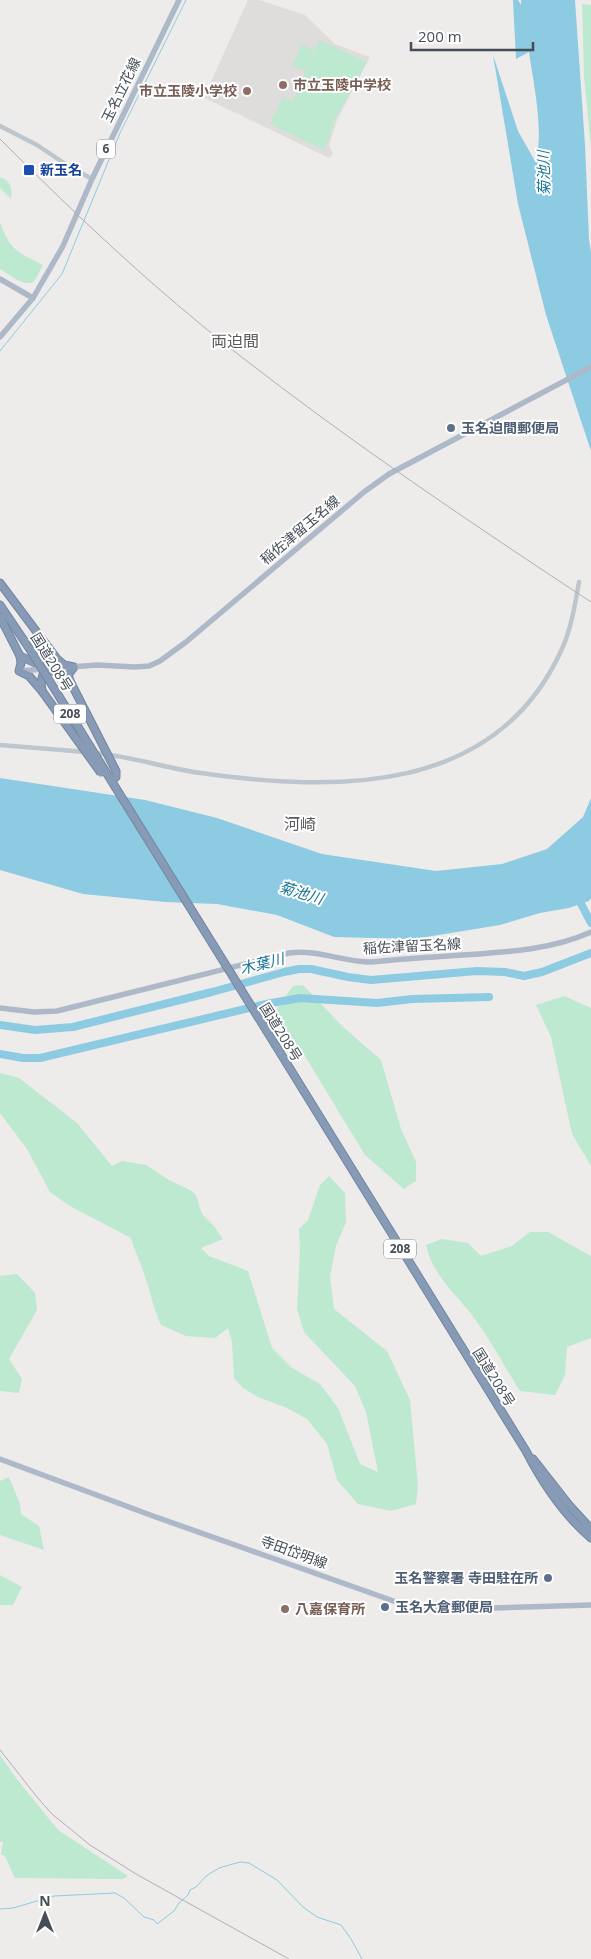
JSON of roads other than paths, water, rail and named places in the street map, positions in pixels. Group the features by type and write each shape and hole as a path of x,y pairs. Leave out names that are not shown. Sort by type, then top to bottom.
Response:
{"highway":[{"path":"0,583 57,659 64,665 74,667"},
{"name":"国道208号","path":"0,598 15,626"},
{"name":"国道208号","path":"0,605 29,648 276,1046 526,1451 537,1473 574,1522 591,1538"},
{"path":"0,617 20,656 19,671 29,676 42,691 114,792 124,803"},
{"path":"42,691 40,679 49,654 46,644"},
{"path":"20,656 69,681"},
{"path":"74,667 70,671 69,681 116,771 116,776 111,781"},
{"name":"国道208号","path":"526,1451 591,1529"}],"main road":[{"name":"玉名立花線","path":"0,337 33,298 63,246 92,179 179,0"},
{"path":"0,279 33,298"},
{"name":"稲佐津留玉名線","path":"19,671 97,665 135,667 149,666 160,662 364,492 389,474 591,367"},
{"name":"稲佐津留玉名線","path":"0,1008 34,1012 57,1012 302,951 371,962 508,952 549,946 590,932"},
{"name":"寺田岱明線","path":"0,1459 153,1516 402,1604 420,1608 465,1609 591,1605"}],"street":[{"path":"0,126 92,179"},
{"path":"0,745 113,754 201,773 261,779 330,782 369,780 407,774 460,755 492,737 509,725 531,701 546,679 562,649 570,626 579,582"}],"water":[{"name":"菊池川","path":"513,0 518,0 521,5 521,0 575,0 591,253 591,451 546,315 518,204 493,55 518,131 535,161 538,150 539,123 529,52 516,59"},
{"name":"菊池川","path":"0,778 145,800 217,818 322,854 436,871 502,864 547,849 583,817 591,798 591,898 589,901 569,908 540,913 500,925 414,939 334,937 277,915 217,904 165,902 83,894 0,870"}],"waterway":[{"path":"0,351 62,274 120,133 186,0"},
{"path":"577,896 591,923"},
{"name":"木葉川","path":"0,1025 35,1030 73,1027 299,969 311,969 371,980 477,971 505,972 524,976 542,972 591,953"},
{"path":"0,1054 23,1058 40,1058 266,1004 300,998 377,1003 412,999 489,997"},
{"path":"0,1909 13,1908 54,1896 115,1893 124,1898 144,1917 154,1920 157,1924 174,1911 190,1890 196,1887 206,1876 219,1868 240,1862 249,1863 277,1880 303,1907 317,1917 341,1925 362,1959"}],"railway":[{"path":"0,139 116,251 207,330 325,420 412,482 591,602"},
{"path":"0,1750 52,1814 90,1845 136,1874 289,1959"}],"place":[{"name":"市立玉陵中学校","path":"283,85"},
{"name":"市立玉陵小学校","path":"247,91"},
{"name":"新玉名","path":"29,170"},
{"name":"玉名迫間郵便局","path":"451,428"},
{"name":"玉名警察署 寺田駐在所","path":"548,1578"},
{"name":"玉名大倉郵便局","path":"385,1607"},
{"name":"八嘉保育所","path":"285,1609"}],"district":[{"name":"両迫間","path":"235,341"},
{"name":"河崎","path":"300,824"}]}
